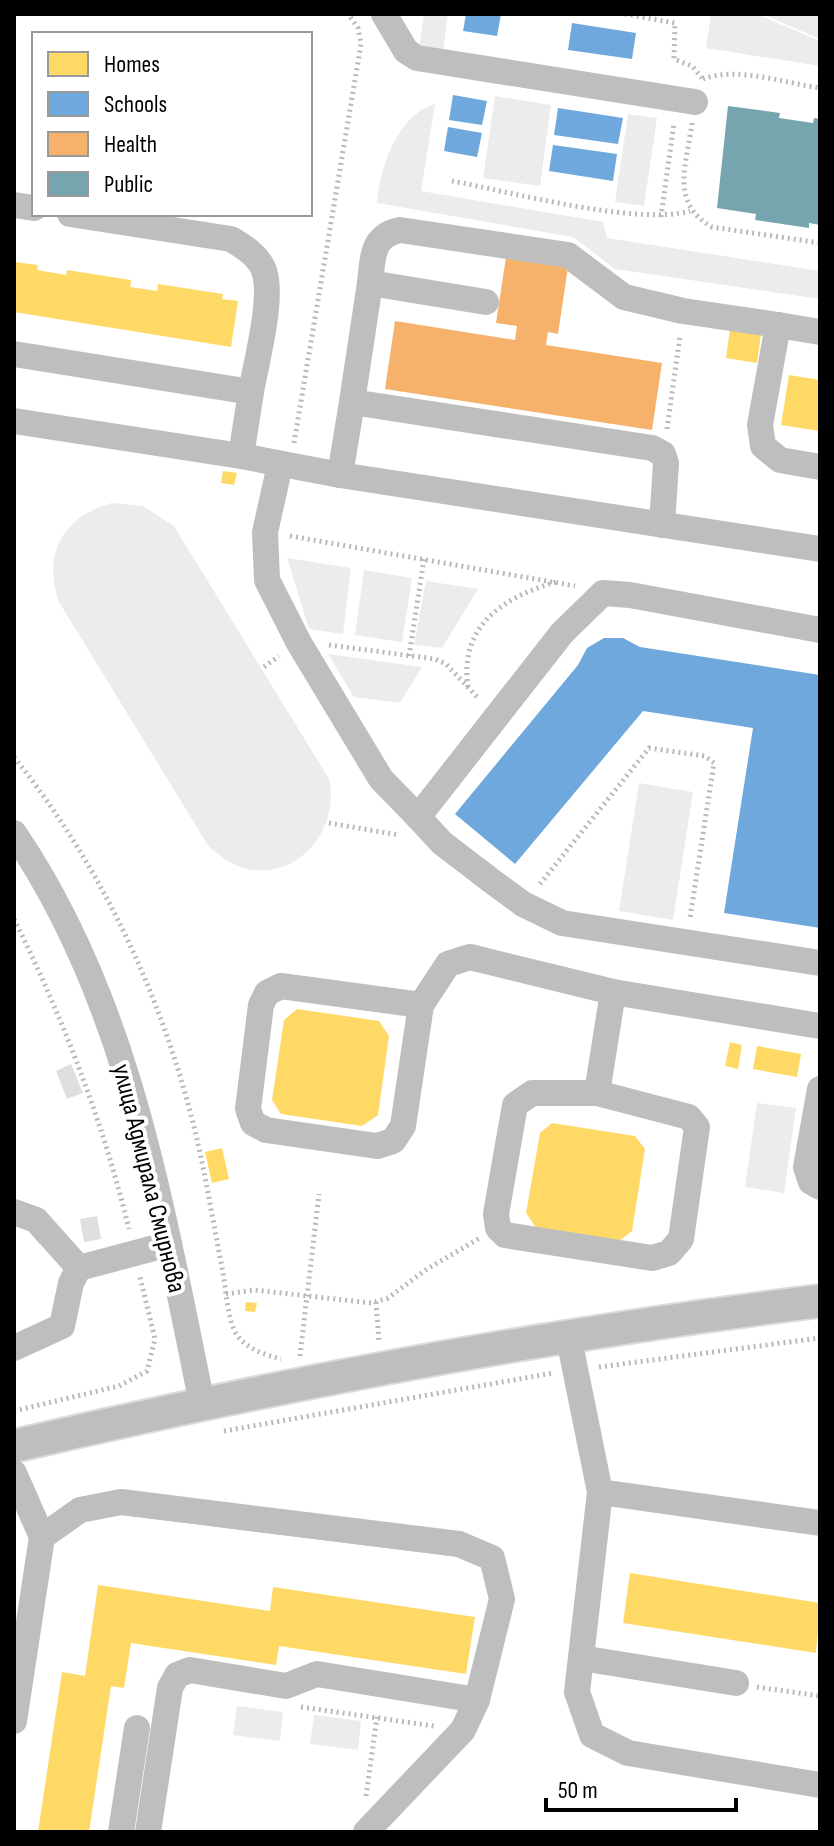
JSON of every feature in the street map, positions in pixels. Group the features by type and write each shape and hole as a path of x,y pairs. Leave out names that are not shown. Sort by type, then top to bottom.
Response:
{"main road":[{"path":"14,1446 202,1403 568,1334 820,1301"}],"street":[{"path":"384,14 406,51 417,58 691,93"},
{"path":"83,216 231,239 251,252 263,269 267,292 241,456"},
{"path":"340,475 375,243 382,236 400,230 568,255 624,297 683,311 820,332"},
{"path":"370,283 486,302"},
{"path":"778,325 760,425 763,446 780,460 820,467"},
{"path":"14,354 251,392"},
{"path":"352,402 652,448 663,454 666,463 662,525"},
{"path":"14,421 820,549"},
{"path":"285,466 265,532 267,580 299,643 381,779 442,843 524,904 562,923 820,963"},
{"path":"418,817 562,633 603,593 630,595 820,630"},
{"name":"улица Адмирала Смирнова","path":"14,833 48,883 90,967 142,1124 202,1403"},
{"path":"421,1005 281,986 267,993 261,1005 248,1109 253,1123 266,1130 377,1146 393,1141 403,1126 421,1005 448,964 470,957 613,992 820,1026"},
{"path":"597,1093 613,992"},
{"path":"820,1089 806,1167 811,1182 820,1187"},
{"path":"532,1093 597,1093 694,1121 697,1142 681,1239 676,1248 652,1258 510,1238 498,1228 496,1214 515,1105 532,1093"},
{"path":"14,1212 36,1220 79,1268"},
{"path":"14,1348 62,1326 71,1283 79,1268 169,1244"},
{"path":"568,1334 600,1492 577,1692 592,1735 628,1753 820,1785"},
{"path":"14,1473 42,1537 14,1721"},
{"path":"600,1492 820,1523"},
{"path":"42,1537 80,1510 121,1502 459,1544 492,1558 502,1599 477,1700 463,1730 366,1832"},
{"path":"581,1658 736,1683"},
{"path":"148,1832 170,1688 177,1675 190,1670 286,1686 317,1674 477,1700"},
{"path":"121,1832 137,1728"}],"path":[{"path":"285,466 361,44 358,28 348,14"},
{"path":"625,14 675,23 674,59 692,66 683,188 690,211 712,227 820,243"},
{"path":"661,217 691,93 727,74 820,88"},
{"path":"452,181 661,217 690,211"},
{"path":"663,454 683,311"},
{"path":"265,532 558,582 603,593"},
{"path":"409,656 424,559"},
{"path":"468,688 466,672 472,640 488,615 524,592 558,582"},
{"path":"299,643 442,662 495,716"},
{"path":"524,904 649,748 705,756 714,763 686,942"},
{"path":"14,757 56,810 99,883 157,1007 198,1147 233,1331 257,1352 281,1359"},
{"path":"329,823 442,843"},
{"path":"14,919 46,983 78,1065 118,1186 155,1339 147,1371 119,1386 14,1411"},
{"path":"300,1356 319,1194"},
{"path":"226,1294 254,1290 376,1302 388,1298 427,1269 498,1228"},
{"path":"376,1302 380,1342"},
{"path":"213,1433 576,1370 820,1338"},
{"path":"736,1683 820,1696"},
{"path":"364,1803 377,1717 463,1730"}],"shaded area":[{"path":"424,14 448,14 443,50 424,48 420,42"},
{"path":"711,14 756,14 820,41 820,66 706,48"},
{"path":"762,14 820,14 820,39"},
{"path":"495,96 551,105 540,186 483,178"},
{"path":"435,104 421,191 603,222 607,238 820,271 820,299 615,269 573,237 377,203 386,159 393,144 411,119"},
{"path":"628,114 657,118 644,206 615,202"},
{"path":"112,503 143,506 174,526 329,779 331,797 328,815 322,831 300,858 266,870 247,869 209,847 59,602 53,568 61,539 81,517"},
{"path":"287,558 351,568 343,634 309,629"},
{"path":"364,570 412,578 402,642 355,635"},
{"path":"426,581 478,589 442,648 414,645"},
{"path":"328,654 422,667 400,703 354,697"},
{"path":"639,783 693,792 673,920 619,911"},
{"path":"757,1103 796,1108 784,1193 745,1187"},
{"path":"237,1706 283,1712 280,1741 233,1735"},
{"path":"314,1715 361,1721 358,1750 310,1744"}],"building: Homes":[{"path":"14,262 38,265 37,270 66,275 67,270 131,280 130,287 157,291 158,284 223,294 222,299 238,301 231,347 14,312"},
{"path":"731,322 762,327 757,363 726,358"},
{"path":"789,375 820,380 820,431 781,425"},
{"path":"223,471 237,473 234,485 221,483"},
{"path":"297,1009 379,1021 389,1036 378,1115 362,1126 281,1114 272,1100 284,1020"},
{"path":"730,1042 742,1045 738,1069 725,1066"},
{"path":"757,1046 801,1054 797,1077 753,1069"},
{"path":"552,1123 635,1136 645,1149 632,1231 618,1242 537,1229 526,1213 540,1133"},
{"path":"222,1148 229,1179 212,1183 205,1152"},
{"path":"246,1302 257,1303 255,1312 245,1311"},
{"path":"630,1573 820,1603 816,1653 623,1623"},
{"path":"98,1585 270,1611 273,1587 475,1617 466,1674 279,1646 276,1665 131,1643 124,1688 111,1686 89,1832 38,1832 62,1672 85,1676"}],"building: Schools":[{"path":"466,14 501,14 497,36 463,31"},
{"path":"572,23 636,33 632,59 568,50"},
{"path":"453,95 487,101 482,125 449,120"},
{"path":"558,108 623,118 618,144 554,135"},
{"path":"448,127 482,133 477,157 444,151"},
{"path":"553,145 617,154 613,181 549,171"},
{"path":"604,638 623,638 640,647 820,675 820,928 724,913 753,728 643,711 515,864 455,814 578,665 587,648"}],"building: Health":[{"path":"506,257 568,267 558,334 548,332 546,345 662,363 652,430 385,389 395,321 515,340 517,326 496,323"}],"building: Public":[{"path":"728,106 780,113 779,118 813,123 814,118 820,119 820,225 809,223 809,228 755,220 756,214 717,208"}],"building: Other":[{"path":"71,1064 83,1093 67,1099 56,1071"},
{"path":"97,1216 101,1239 84,1242 80,1219"}]}
